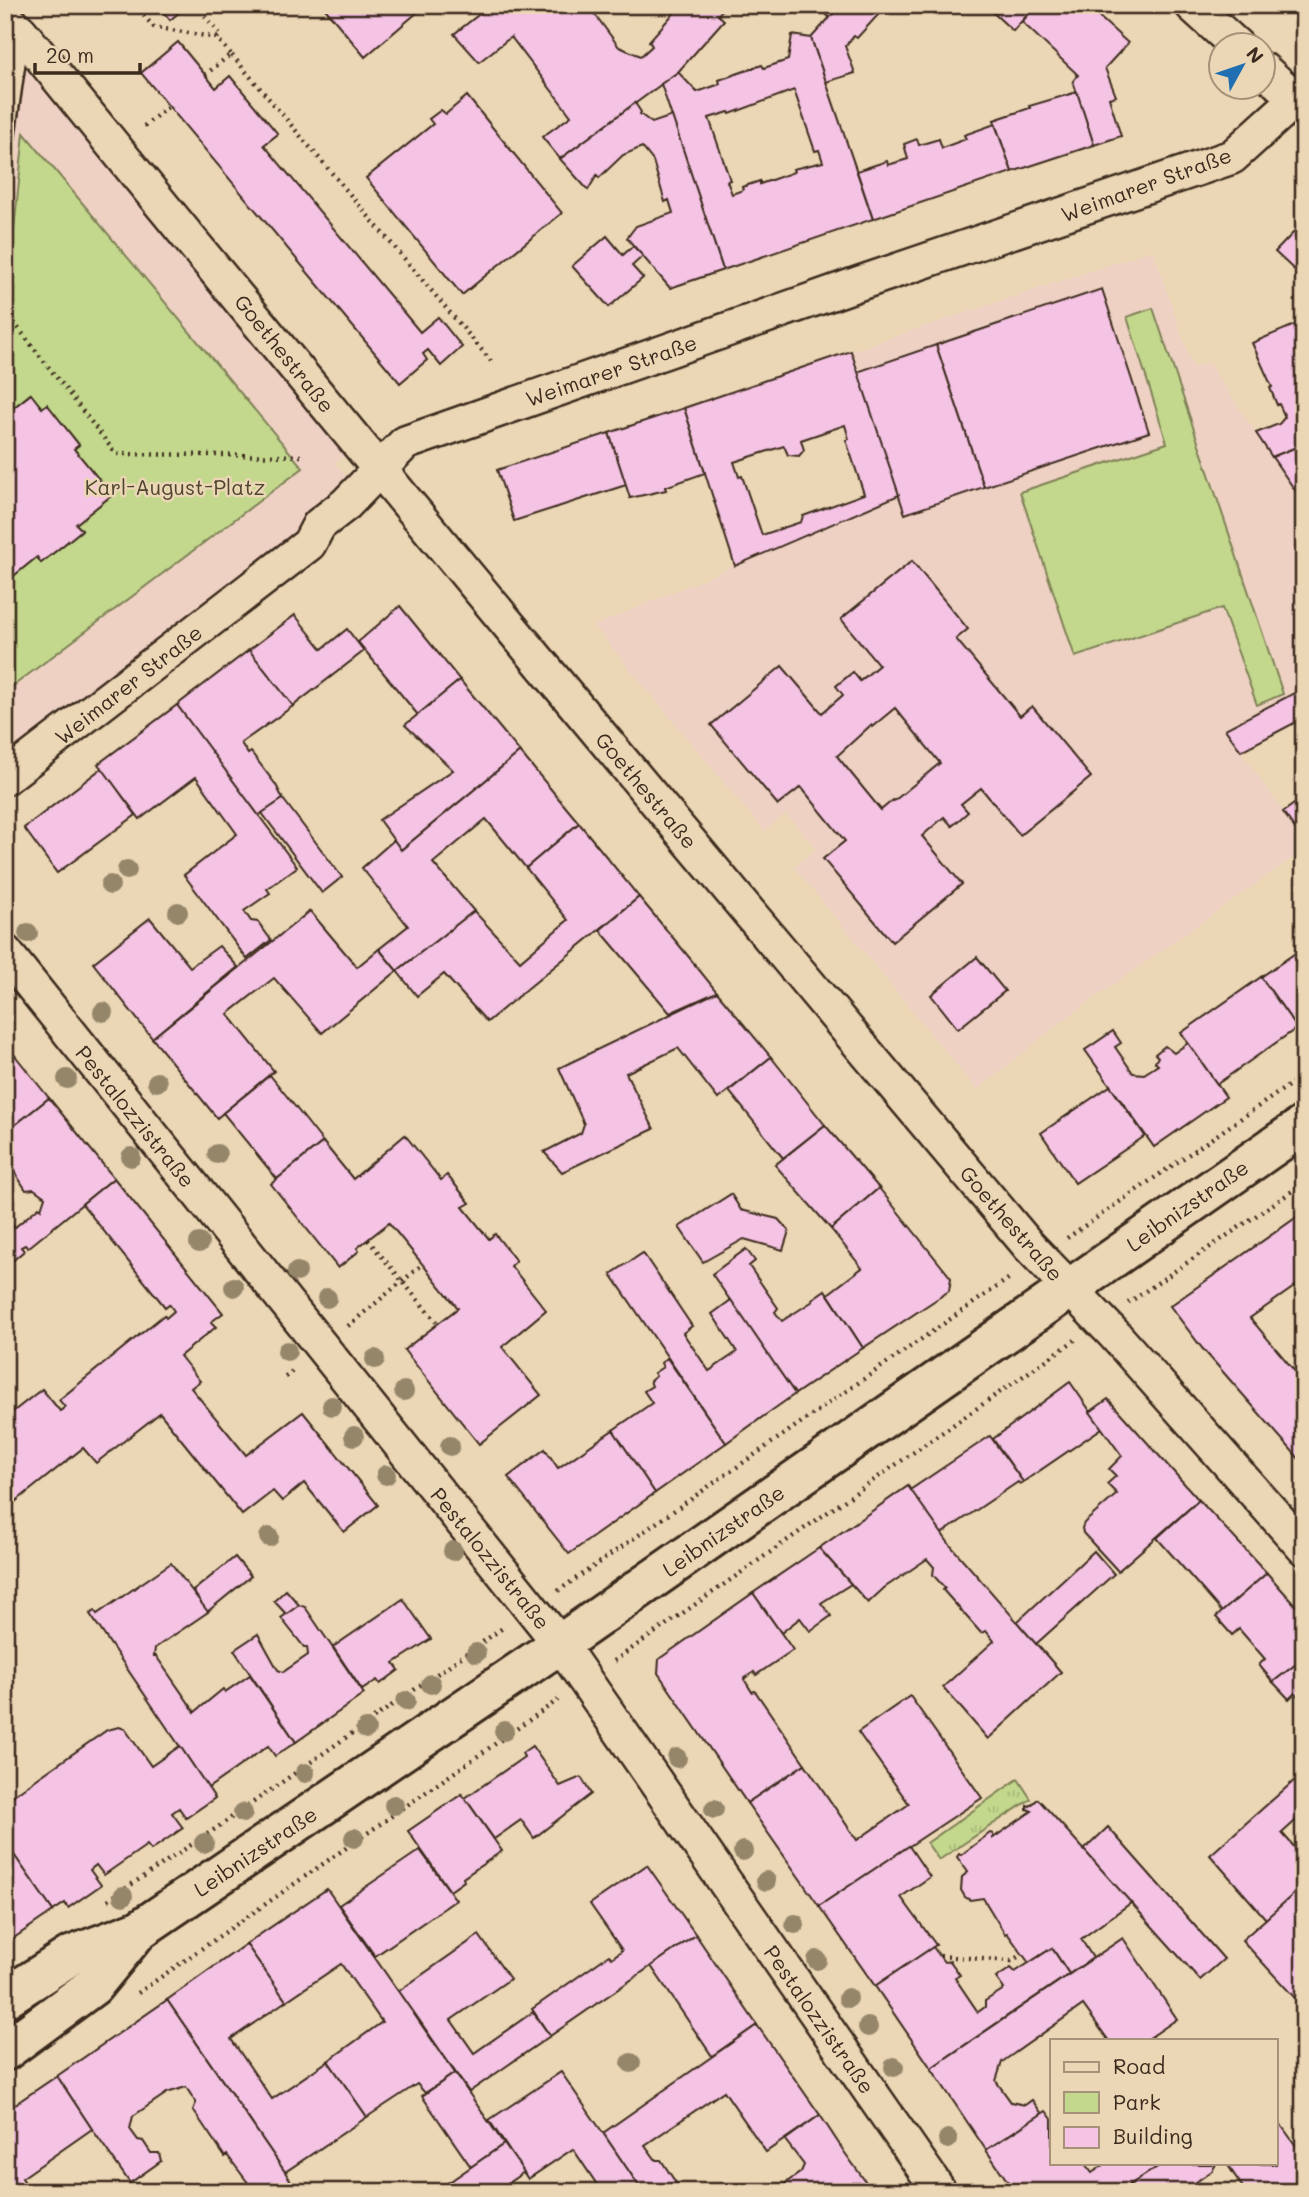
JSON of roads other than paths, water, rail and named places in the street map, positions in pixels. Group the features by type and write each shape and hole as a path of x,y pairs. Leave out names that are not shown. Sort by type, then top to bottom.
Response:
{"street":[{"path":"1192,5 1222,32"},
{"name":"Goethestraße","path":"12,24 378,470 1029,1247 1124,1344 1304,1548"},
{"path":"1278,83 1300,103"},
{"name":"Weimarer Straße","path":"5,778 309,544 319,525 346,504 405,443 849,287 1232,157 1300,103"},
{"name":"Pestalozzistraße","path":"5,952 560,1644 940,2192"},
{"name":"Leibnizstraße","path":"5,1998 70,1956 139,1930 560,1644 1304,1125"},
{"name":"Leibnizstraße","path":"5,2051 93,1986 139,1930"}],"lane":[{"path":"5,138 12,24"}],"park label":[{"name":"Karl-August-Platz","path":"175,486"}]}
